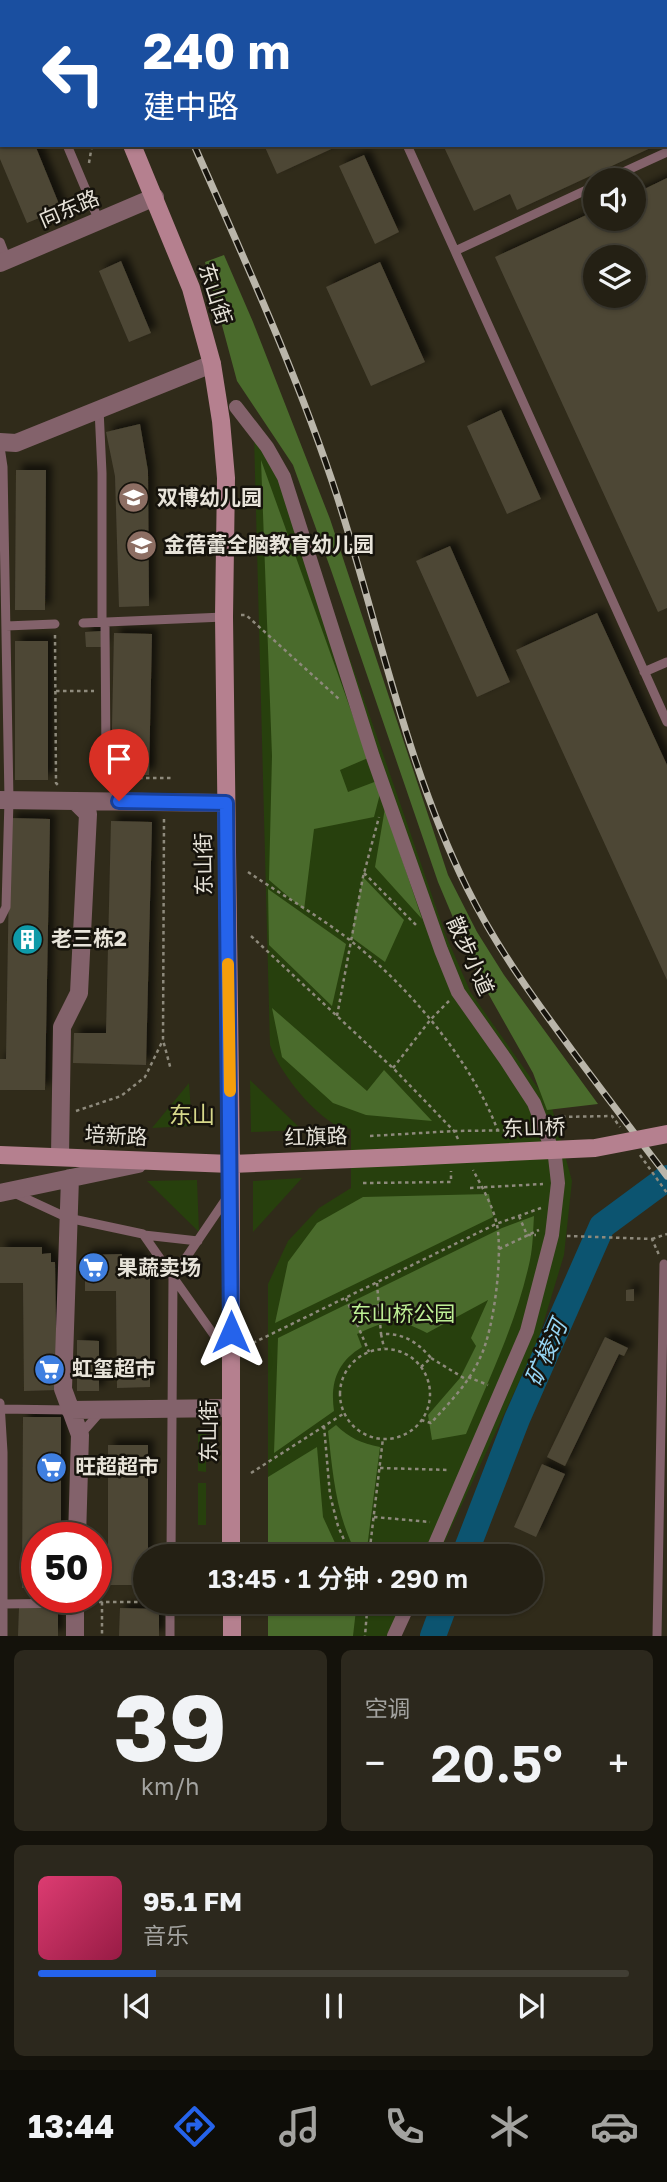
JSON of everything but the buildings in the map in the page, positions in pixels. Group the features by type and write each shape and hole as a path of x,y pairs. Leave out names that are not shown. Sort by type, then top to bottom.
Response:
{"main road":[{"name":"东山街","path":"133,147 191,288 212,363 226,478 224,617 231,1164 232,1544"},
{"name":"东山桥","path":"402,1157 595,1148 667,1134"},
{"name":"培新路","path":"0,1155 231,1164"},
{"name":"红旗路","path":"231,1164 402,1157"},
{"path":"232,1614 232,1636"}],"street":[{"name":"向东路","path":"3,253 99,221 155,197"},
{"path":"0,445 16,443 212,363"},
{"name":"散步小道","path":"236,407 267,447 284,477 385,791 458,992 506,1060 544,1124 555,1157 558,1183 554,1222 544,1272 527,1331 435,1544"},
{"path":"4,800 226,803"},
{"path":"65,1156 61,1116 62,1027 79,993 88,814 75,800"},
{"path":"5,1192 155,1160"},
{"path":"69,1178 63,1390 80,1435 77,1522"},
{"path":"70,1410 231,1408"},
{"path":"75,1613 75,1636"},
{"path":"394,1636 404,1614"}],"lane":[{"path":"68,147 99,221"},
{"path":"408,147 667,722"},
{"path":"633,168 667,152"},
{"path":"455,251 583,192"},
{"path":"99,409 106,763"},
{"path":"0,445 3,467 6,626 4,800 8,831 6,907 0,919"},
{"path":"83,623 224,617"},
{"path":"6,626 55,629"},
{"path":"644,672 667,662"},
{"path":"0,842 8,831"},
{"path":"65,1156 69,1178"},
{"path":"5,1192 68,1218 144,1235 198,1241"},
{"path":"171,1544 173,1278 231,1192"},
{"path":"144,1235 231,1359"},
{"path":"657,1636 664,1264"},
{"path":"3,1636 1,1407 70,1410"},
{"path":"80,1435 102,1410"},
{"path":"3,1604 21,1603"},
{"path":"170,1614 170,1636"}],"path":[{"path":"246,615 342,702"},
{"path":"55,629 56,783 75,800"},
{"path":"55,691 88,691"},
{"path":"106,778 171,778"},
{"path":"337,1016 364,872 385,791"},
{"path":"164,802 163,1040 171,1070"},
{"path":"248,872 350,940 392,977 430,1019 463,1066 498,1130"},
{"path":"364,872 422,930"},
{"path":"251,936 393,1068 454,1131 459,1142"},
{"path":"393,1068 430,1019 458,992"},
{"path":"61,1116 121,1096 145,1077 163,1040"},
{"path":"370,1136 498,1130 612,1116 620,1127"},
{"path":"635,1149 667,1193"},
{"path":"421,1420 431,1423 468,1379 481,1357 491,1322 499,1249 496,1224 471,1165"},
{"path":"363,1183 451,1182"},
{"path":"470,1188 558,1183"},
{"path":"253,1343 496,1224 556,1203"},
{"path":"499,1249 554,1222"},
{"path":"578,1236 652,1240 667,1234"},
{"path":"652,1240 664,1264"},
{"path":"377,1283 384,1349"},
{"path":"346,1298 369,1352"},
{"path":"381,1334 405,1337 419,1344 431,1359 468,1379 502,1391"},
{"path":"384,1349 399,1351 421,1367 429,1383 430,1398 421,1420 407,1434 393,1438 364,1434 352,1425 344,1413 340,1392 346,1370 356,1359 369,1352 384,1349"},
{"path":"421,1367 431,1359"},
{"path":"251,1473 344,1413"},
{"path":"324,1426 330,1495 346,1544"},
{"path":"371,1544 383,1438"},
{"path":"379,1468 467,1471"},
{"path":"374,1517 444,1523"},
{"path":"102,1636 102,1602 133,1602"},
{"path":"365,1636 367,1614"}],"green space":[{"path":"224,255 330,519 448,875 477,932 504,975 598,1104 547,1110 533,1073 476,972 438,882 293,465 237,381 205,262"},
{"name":"东山桥公园","path":"254,435 296,503 446,936 471,993 552,1108 572,1181 564,1255 538,1341 444,1544 268,1544 268,1284 288,1241 319,1208 351,1188 351,1129 333,1124 304,1098 287,1077 270,1045"},
{"path":"261,460 368,758 340,770 348,792 377,781 381,790 374,817 314,829 304,910 269,880 272,756"},
{"path":"385,808 422,919 375,867"},
{"path":"363,877 404,920 385,962 351,937"},
{"path":"268,889 346,944 332,1006 269,945"},
{"path":"272,1008 367,1091 384,1070 432,1121 366,1115 333,1103 282,1057"},
{"path":"250,1080 302,1130 251,1132"},
{"path":"189,1083 192,1126 152,1128"},
{"path":"302,1178 253,1232 253,1181"},
{"path":"197,1180 199,1232 147,1181"},
{"path":"489,1194 493,1217 275,1323 288,1262 317,1223 363,1197"},
{"path":"534,1216 531,1255 525,1283 502,1348 466,1434 432,1440 428,1415 460,1378 476,1346 471,1338 488,1300 427,1333 407,1324 392,1322 357,1334 362,1347 347,1359 337,1374 333,1391 334,1411 274,1453 278,1338 502,1228"},
{"path":"336,1425 356,1439 380,1447 368,1544 352,1544 345,1526 334,1480 328,1431"},
{"path":"198,1429 206,1429 206,1472 198,1471"},
{"path":"317,1447 323,1517 335,1544 268,1544 268,1477"},
{"path":"198,1483 206,1483 206,1525 198,1525"},
{"path":"268,1614 410,1614 400,1636 268,1636"},
{"path":"268,1614 356,1614 353,1636 268,1636"}],"waterway":[{"name":"矿棱河","path":"469,1544 517,1419 602,1226 667,1178"},
{"name":"矿棱河","path":"433,1636 441,1614"}],"railway":[{"path":"195,147 270,319 322,451 410,744 427,793 467,888 491,933 533,996 667,1176"}],"slow traffic":[{"path":"228,964 230,1091"}],"place":[{"name":"双博幼儿园","path":"134,498"},
{"name":"金蓓蕾全脑教育幼儿园","path":"141,545"},
{"name":"老三栋2","path":"28,939"},
{"name":"果蔬卖场","path":"94,1268"},
{"name":"虹玺超市","path":"49,1369"},
{"name":"旺超超市","path":"52,1467"}],"district":[{"name":"东山","path":"192,1115"}],"route":[{"path":"119,801 226,803 231,1332"}]}
